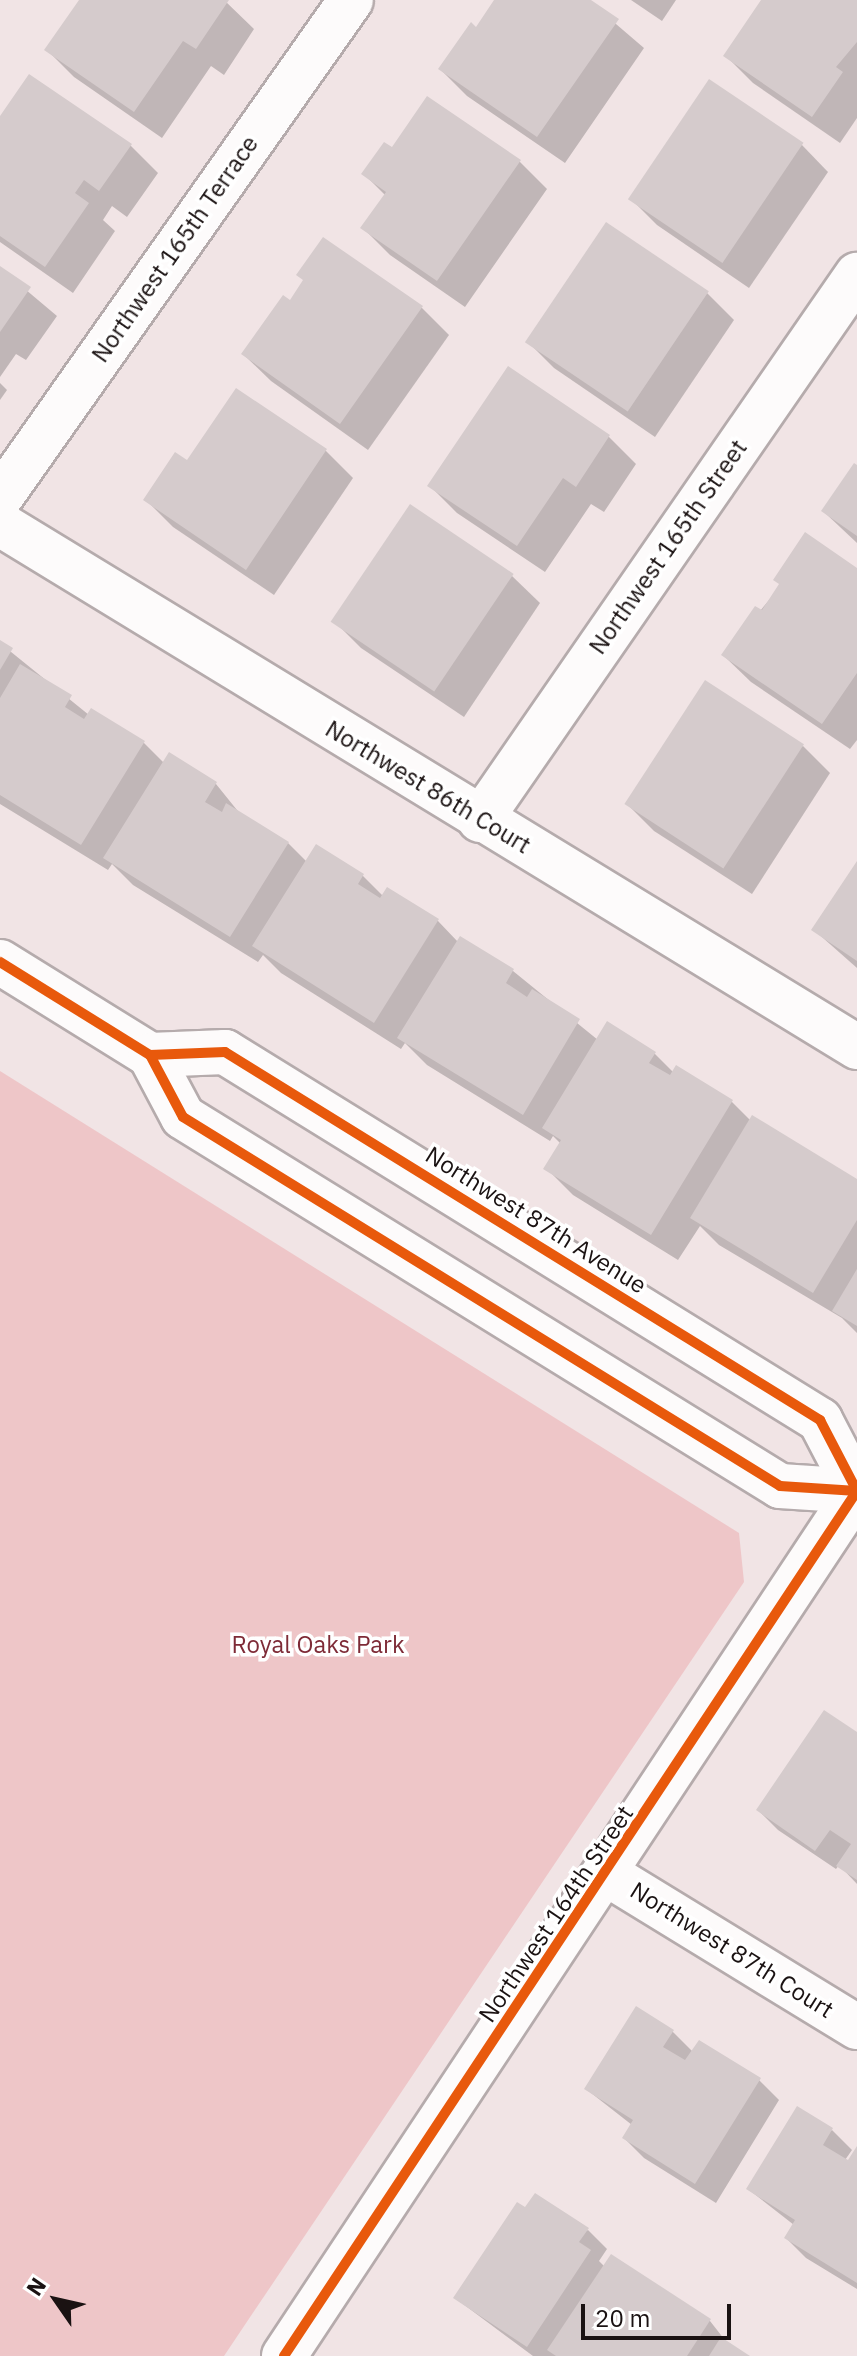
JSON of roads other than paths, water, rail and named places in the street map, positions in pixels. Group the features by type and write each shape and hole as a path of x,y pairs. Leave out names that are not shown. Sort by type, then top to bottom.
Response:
{"street":[{"name":"Northwest 165th Terrace","path":"0,498 351,0"},
{"name":"Northwest 165th Street","path":"480,820 857,275"},
{"name":"Northwest 86th Court","path":"0,524 480,820 857,1047"},
{"path":"0,962 150,1055"},
{"name":"Northwest 87th Avenue","path":"225,1052 496,1219 820,1420 857,1491 780,1486 767,1478 183,1117 150,1055 225,1052"},
{"name":"Northwest 164th Street","path":"301,2350 857,1491"},
{"name":"Northwest 87th Court","path":"607,1874 857,2027"}],"park label":[{"name":"Royal Oaks Park","path":"318,1645"}]}
